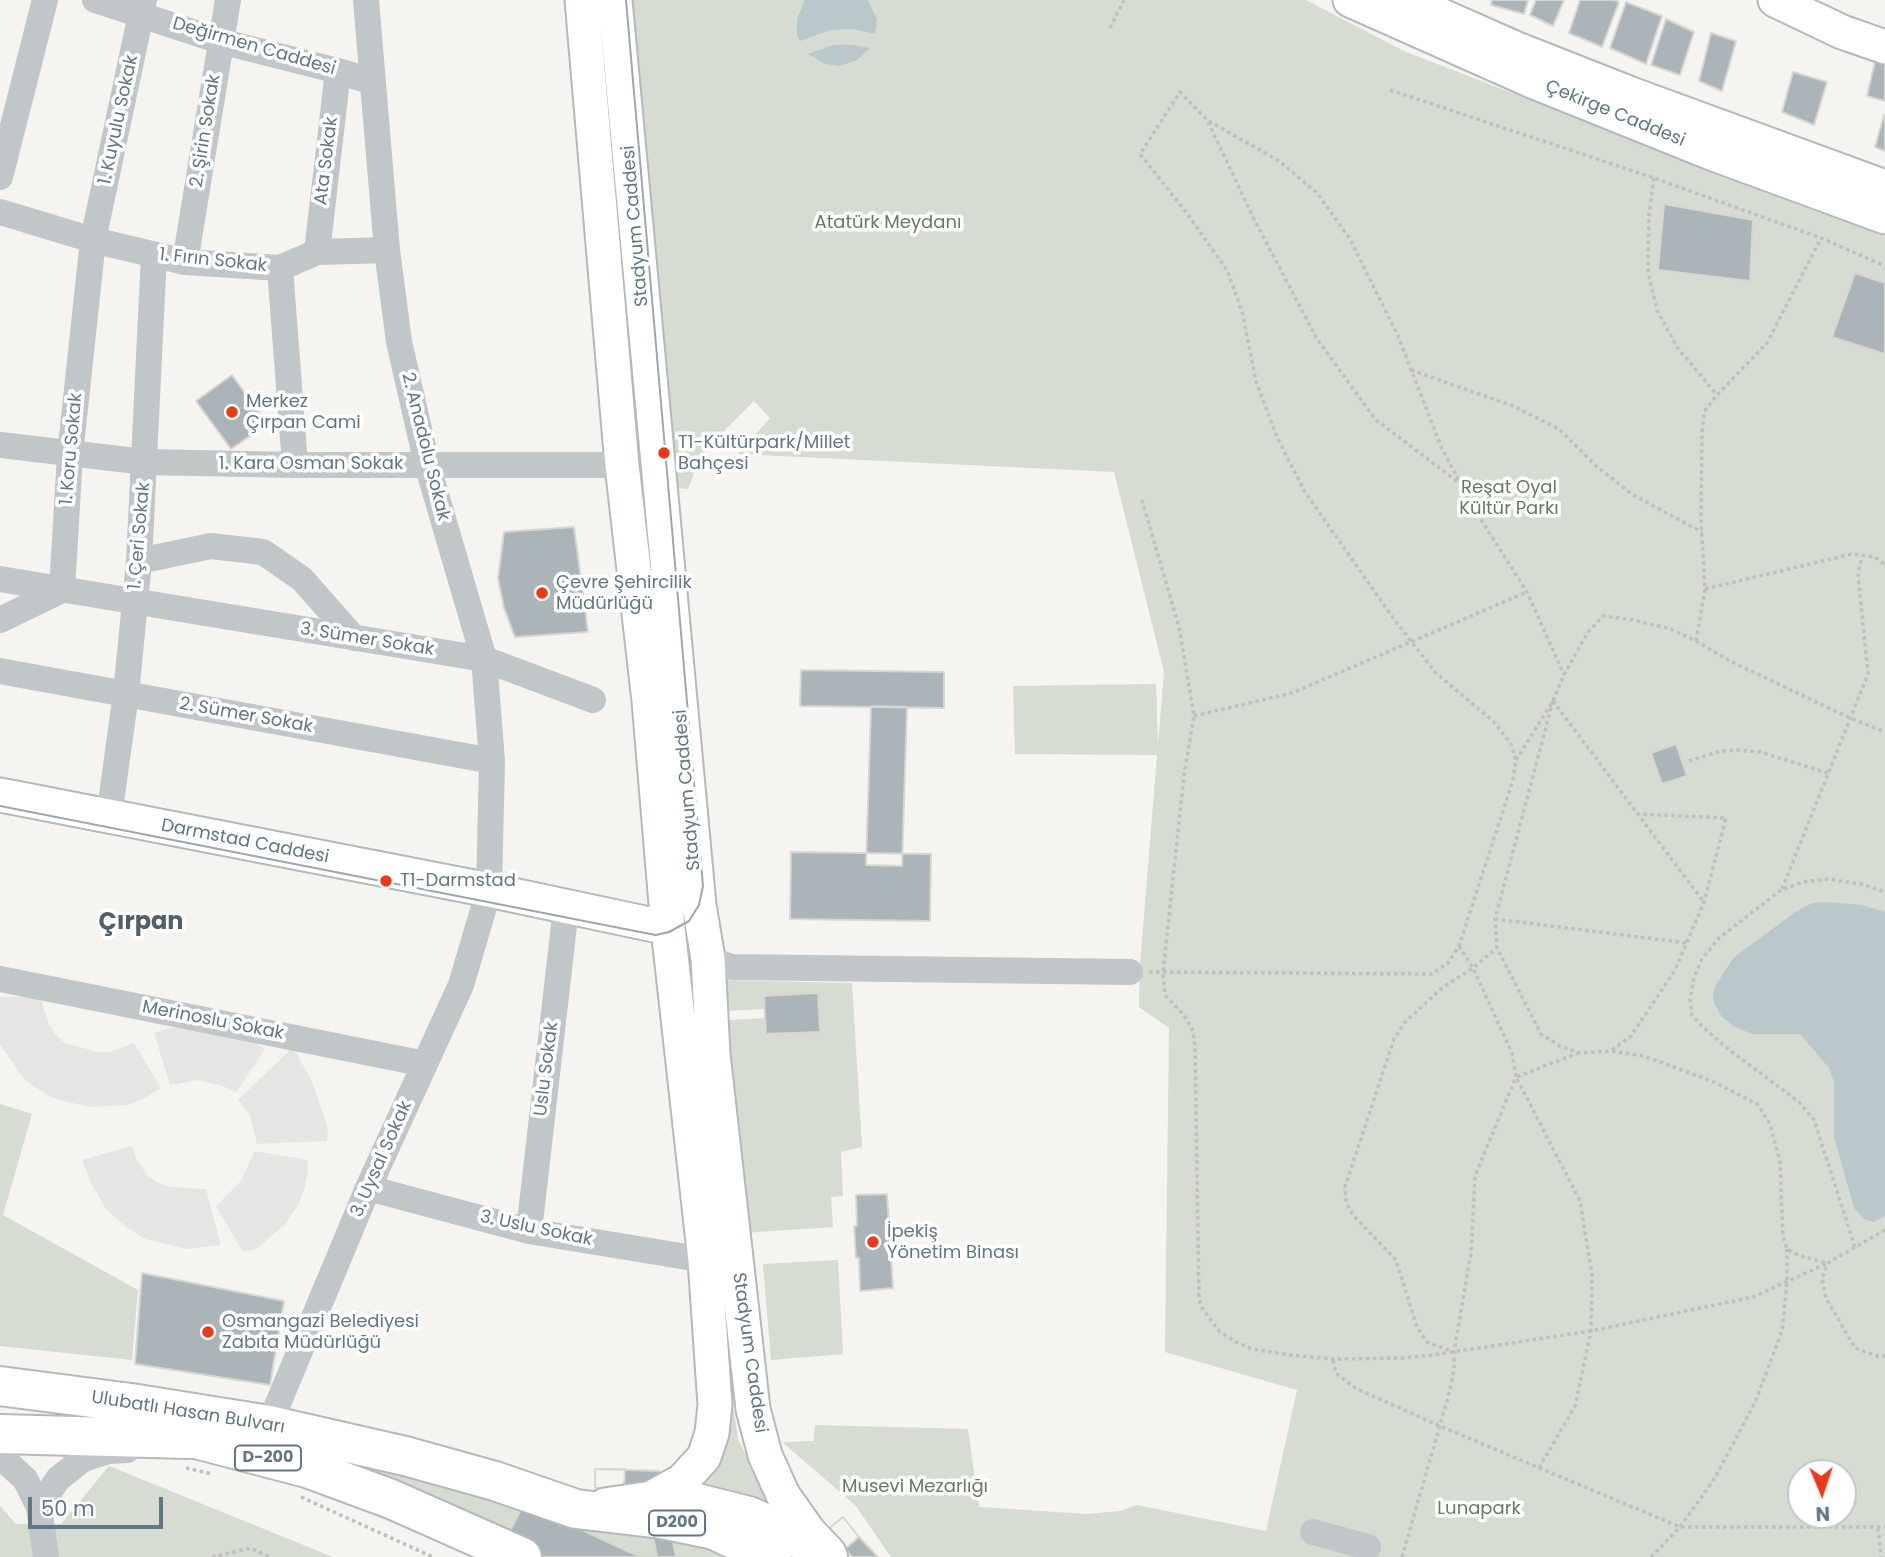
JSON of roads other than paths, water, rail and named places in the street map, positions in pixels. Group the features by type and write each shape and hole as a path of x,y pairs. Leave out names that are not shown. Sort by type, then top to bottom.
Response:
{"highway":[{"path":"0,1369 18,1370 131,1403"},
{"name":"Ulubatlı Hasan Bulvarı","path":"0,1386 269,1425 495,1481 576,1509"},
{"name":"Ulubatlı Hasan Bulvarı","path":"0,1413 95,1423 190,1454 307,1468 367,1490 522,1557"},
{"path":"0,1434 190,1454"},
{"path":"576,1509 689,1501 749,1516 800,1539 830,1557"},
{"name":"D200","path":"576,1509 661,1519 714,1531 772,1557"}],"main road":[{"path":"576,1509 651,1498 682,1481 704,1457 712,1433 715,1405 705,1260 668,928 649,701 622,465 582,0"},
{"name":"Stadyum Caddesi","path":"615,0 699,905 708,959 713,1055 753,1409 765,1455 783,1495 830,1557"},
{"name":"Çekirge Caddesi","path":"1350,0 1532,81 1711,153 1885,217"},
{"name":"Çekirge Caddesi","path":"1406,0 1517,49 1634,95 1885,187"},
{"path":"1775,0 1842,32 1885,47"},
{"name":"Darmstad Caddesi","path":"0,795 489,890 668,928"}],"street":[{"path":"0,177 45,0"},
{"name":"Değirmen Caddesi","path":"95,0 143,7 220,41 373,82"},
{"name":"2. Şirin Sokak","path":"186,262 228,0"},
{"name":"2. Anadolu Sokak","path":"366,0 387,250 399,342 427,464 484,659 492,761 489,890"},
{"name":"1. Kuyulu Sokak","path":"93,240 143,7"},
{"name":"Ata Sokak","path":"317,252 338,71"},
{"name":"1. Fırın Sokak","path":"0,212 93,240 186,262 280,268 317,252 387,250"},
{"name":"1. Koru Sokak","path":"62,590 70,455 93,240"},
{"name":"1. Çeri Sokak","path":"109,816 126,694 139,561 154,255"},
{"path":"280,268 295,465"},
{"name":"1. Kara Osman Sokak","path":"0,445 145,462 622,465"},
{"path":"139,561 211,546 263,552 302,579 354,638"},
{"name":"3. Sümer Sokak","path":"0,579 484,659 593,700"},
{"path":"0,620 62,590"},
{"name":"2. Sümer Sokak","path":"0,671 492,761"},
{"name":"3. Uysal Sokak","path":"269,1425 368,1188 461,985 489,890"},
{"name":"Uslu Sokak","path":"529,1231 566,908"},
{"path":"708,959 733,967 1130,972"},
{"name":"Merinoslu Sokak","path":"0,979 425,1064"},
{"name":"3. Uslu Sokak","path":"368,1188 529,1231 705,1260"},
{"path":"39,1507 58,1479 83,1459 108,1451 190,1454"},
{"path":"0,1456 25,1479 39,1507 46,1557"},
{"path":"1312,1532 1368,1548"}],"tram line":[{"path":"0,806 656,935 669,932 689,921 699,905 703,886 626,0"}],"place":[{"name":"Merkez Çırpan Cami","path":"232,412"},
{"name":"T1-Kültürpark/Millet Bahçesi","path":"664,453"},
{"name":"Çevre Şehircilik Müdürlüğü","path":"542,593"},
{"name":"T1-Darmstad","path":"386,881"},
{"name":"İpekiş Yönetim Binası","path":"873,1242"},
{"name":"Osmangazi Belediyesi Zabıta Müdürlüğü","path":"208,1332"}],"district":[{"name":"Çırpan","path":"141,923"}],"park label":[{"name":"Atatürk Meydanı","path":"888,223"},
{"name":"Reşat Oyal Kültür Parkı","path":"1509,498"},
{"name":"Musevi Mezarlığı","path":"915,1487"},
{"name":"Lunapark","path":"1479,1509"}]}
